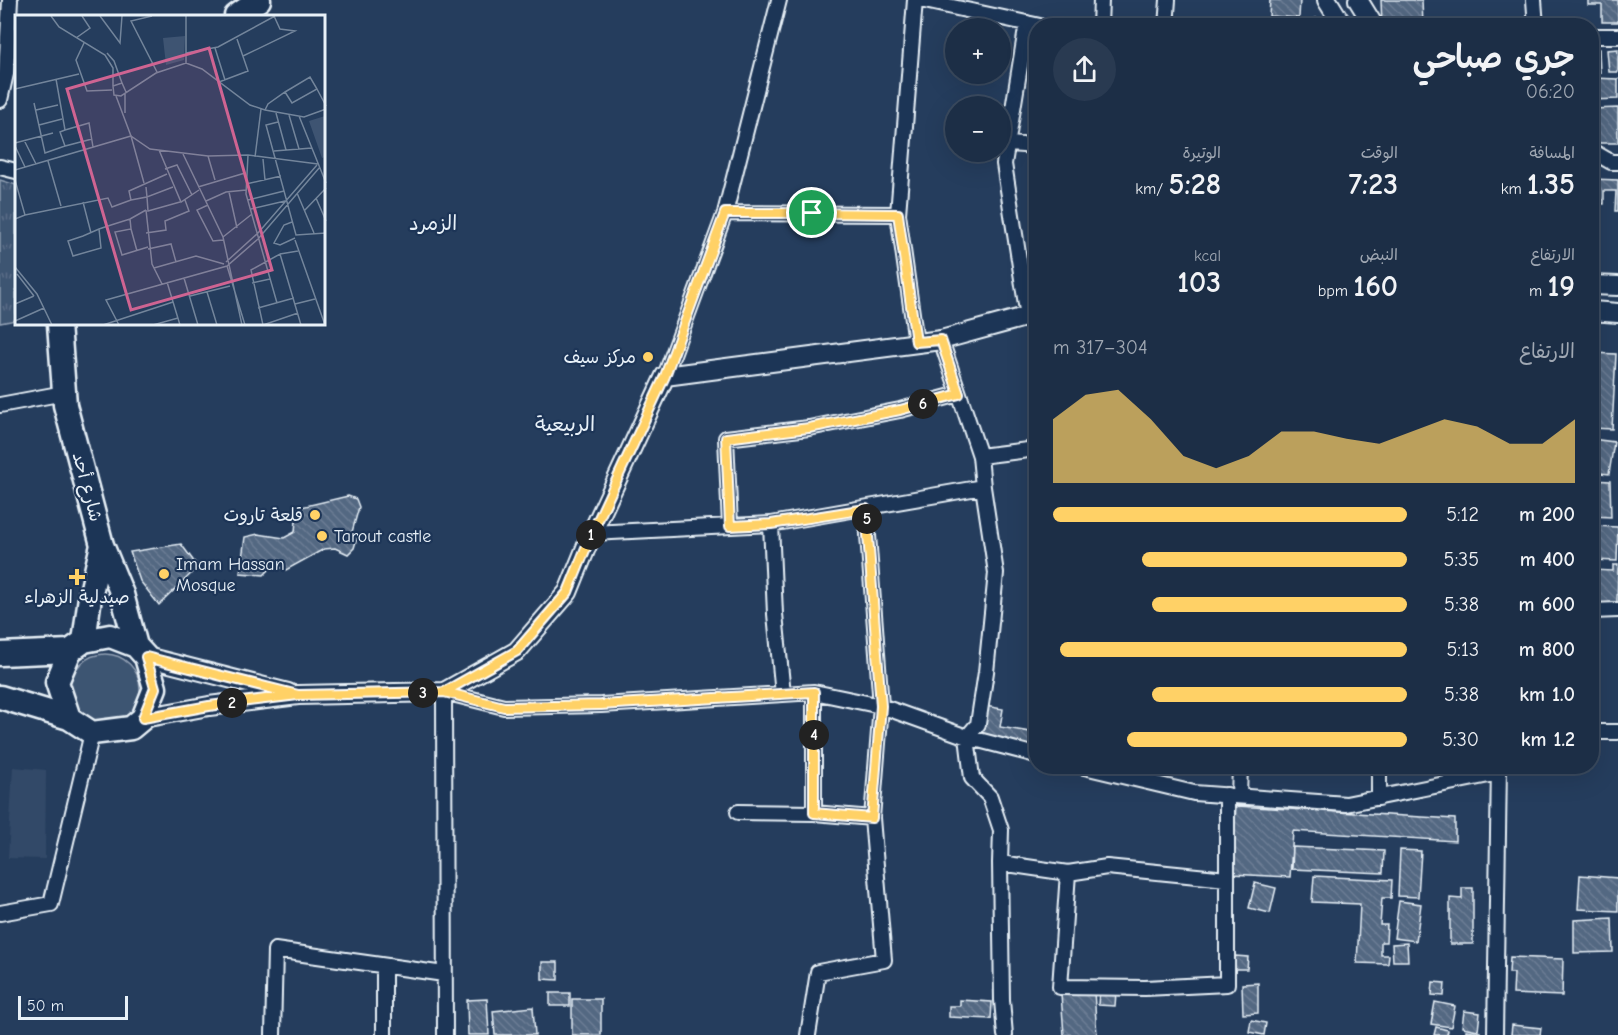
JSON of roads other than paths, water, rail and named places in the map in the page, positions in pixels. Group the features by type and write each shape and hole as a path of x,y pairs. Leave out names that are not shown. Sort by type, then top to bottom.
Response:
{"main road":[{"name":"شارع أحد","path":"59,326 65,405 102,545 155,688 143,718"},
{"path":"69,718 57,682 77,646 102,545"},
{"path":"0,654 77,646 111,636 141,651"},
{"path":"0,697 69,718 92,733 131,728 143,718"}],"street":[{"path":"0,100 6,74 10,0"},
{"path":"444,692 517,651 568,592 592,533 665,376 725,213 779,0"},
{"path":"915,0 898,214 916,342"},
{"path":"920,0 1029,23"},
{"path":"988,15 989,0"},
{"path":"1100,18 1101,0"},
{"path":"1167,18 1168,0"},
{"path":"1327,0 1339,18"},
{"path":"1358,0 1369,18"},
{"path":"1533,0 1535,18"},
{"path":"1599,36 1618,36"},
{"path":"1011,130 1029,43"},
{"path":"1011,144 1029,146"},
{"path":"1599,155 1611,162 1618,162"},
{"path":"1004,162 1029,299"},
{"path":"0,167 15,171"},
{"path":"725,213 898,214"},
{"path":"1599,285 1618,286"},
{"path":"1599,312 1618,313"},
{"path":"665,376 941,340 1029,316"},
{"path":"941,340 980,456 996,573 978,724 967,737 972,778 990,797 1001,830 1002,1000 1005,1035"},
{"path":"0,405 64,393"},
{"path":"730,526 726,438 809,428 900,410 959,394"},
{"path":"980,456 1029,450"},
{"path":"592,533 771,524 983,487"},
{"path":"808,1035 818,972 884,960 872,818 881,706 866,509"},
{"path":"771,524 775,614 783,694"},
{"path":"1599,611 1618,610"},
{"path":"141,651 298,695"},
{"path":"444,692 445,1035"},
{"path":"143,718 209,706 298,695 444,692 504,707 601,705 814,692 881,706 967,737 1029,753"},
{"path":"814,692 814,813"},
{"path":"1599,732 1618,732"},
{"path":"0,913 51,904 92,733"},
{"path":"1133,774 1194,793 1346,804 1482,774"},
{"path":"1068,873 1060,987 1144,988 1227,984 1227,879 1233,795 1238,774"},
{"path":"1379,774 1379,798"},
{"path":"1495,1035 1499,774"},
{"path":"738,812 814,813 872,818"},
{"path":"1000,863 1068,873 1107,867 1227,879"},
{"path":"273,1035 274,950 444,974"},
{"path":"384,966 384,1035"}],"place":[{"name":"مركز سيف","path":"648,357"},
{"name":"قلعة تاروت","path":"315,515"},
{"name":"Tarout castle","path":"322,536"},
{"name":"Imam Hassan Mosque","path":"164,574"},
{"name":"صيدلية الزهراء","path":"77,577"}],"district":[{"name":"الزمرد","path":"433,223"},
{"name":"الربيعية","path":"565,424"}]}
